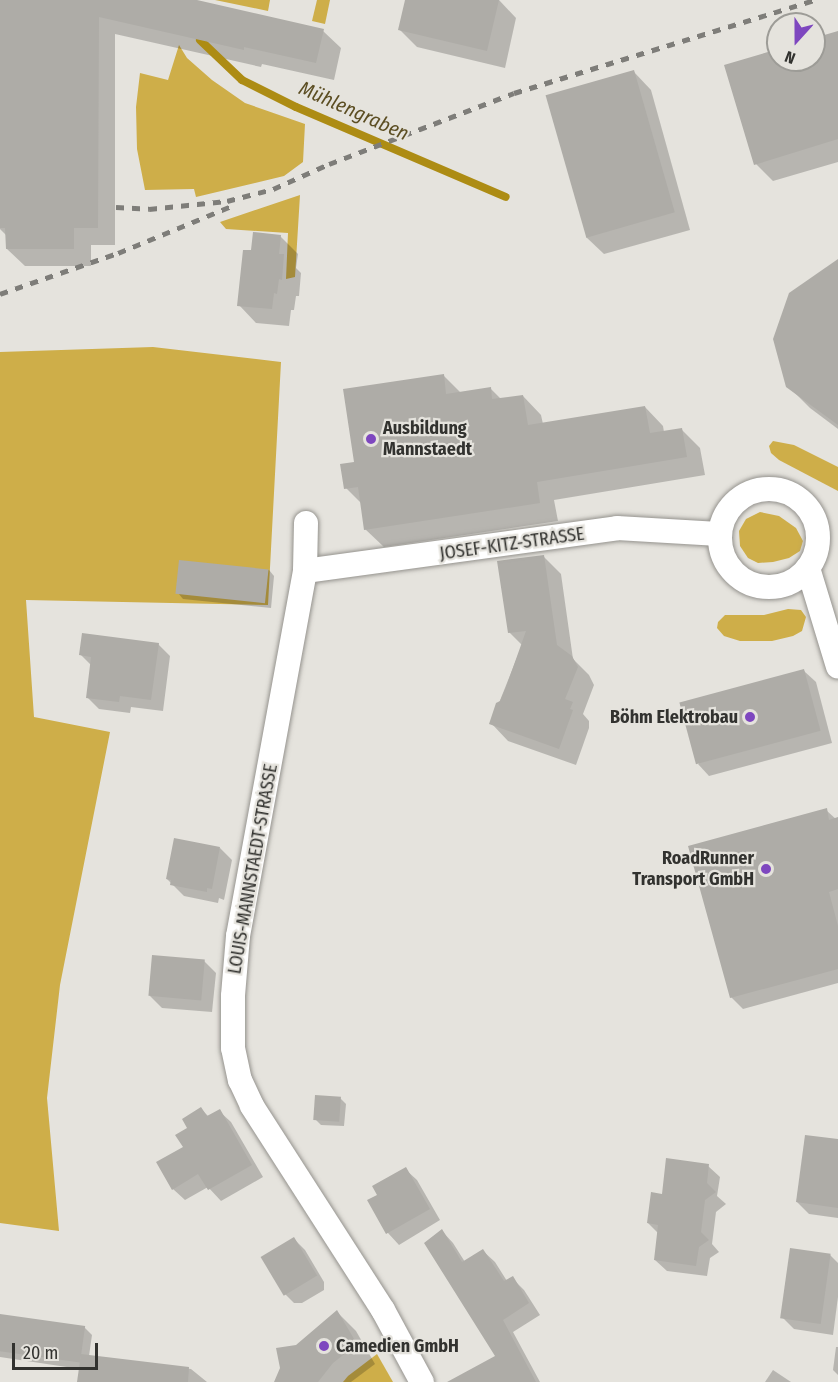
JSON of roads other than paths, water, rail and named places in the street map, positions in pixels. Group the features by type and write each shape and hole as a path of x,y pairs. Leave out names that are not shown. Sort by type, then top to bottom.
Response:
{"street":[{"path":"765,489 781,490 796,497 808,508 815,522 828,535 808,568 796,579 783,585 768,587 753,585 740,578 729,567 720,546 719,534 722,521 738,499 765,489"},
{"name":"LOUIS-MANNSTAEDT-STRASSE","path":"306,524 305,571 238,936 233,996 233,1048 240,1080 252,1106 383,1310 422,1382"},
{"name":"JOSEF-KITZ-STRASSE","path":"305,571 617,528 719,534"},
{"path":"808,568 838,667"}],"waterway":[{"name":"Mühlengraben","path":"200,40 242,80 296,107 506,197"}],"railway":[{"path":"116,207 149,209 227,201 273,189 329,164 514,93 814,0"},
{"path":"0,294 118,253 234,205"}],"place":[{"name":"Ausbildung Mannstaedt","path":"371,439"},
{"name":"Böhm Elektrobau","path":"750,717"},
{"name":"RoadRunner Transport GmbH","path":"766,869"},
{"name":"Camedien GmbH","path":"324,1346"}]}
